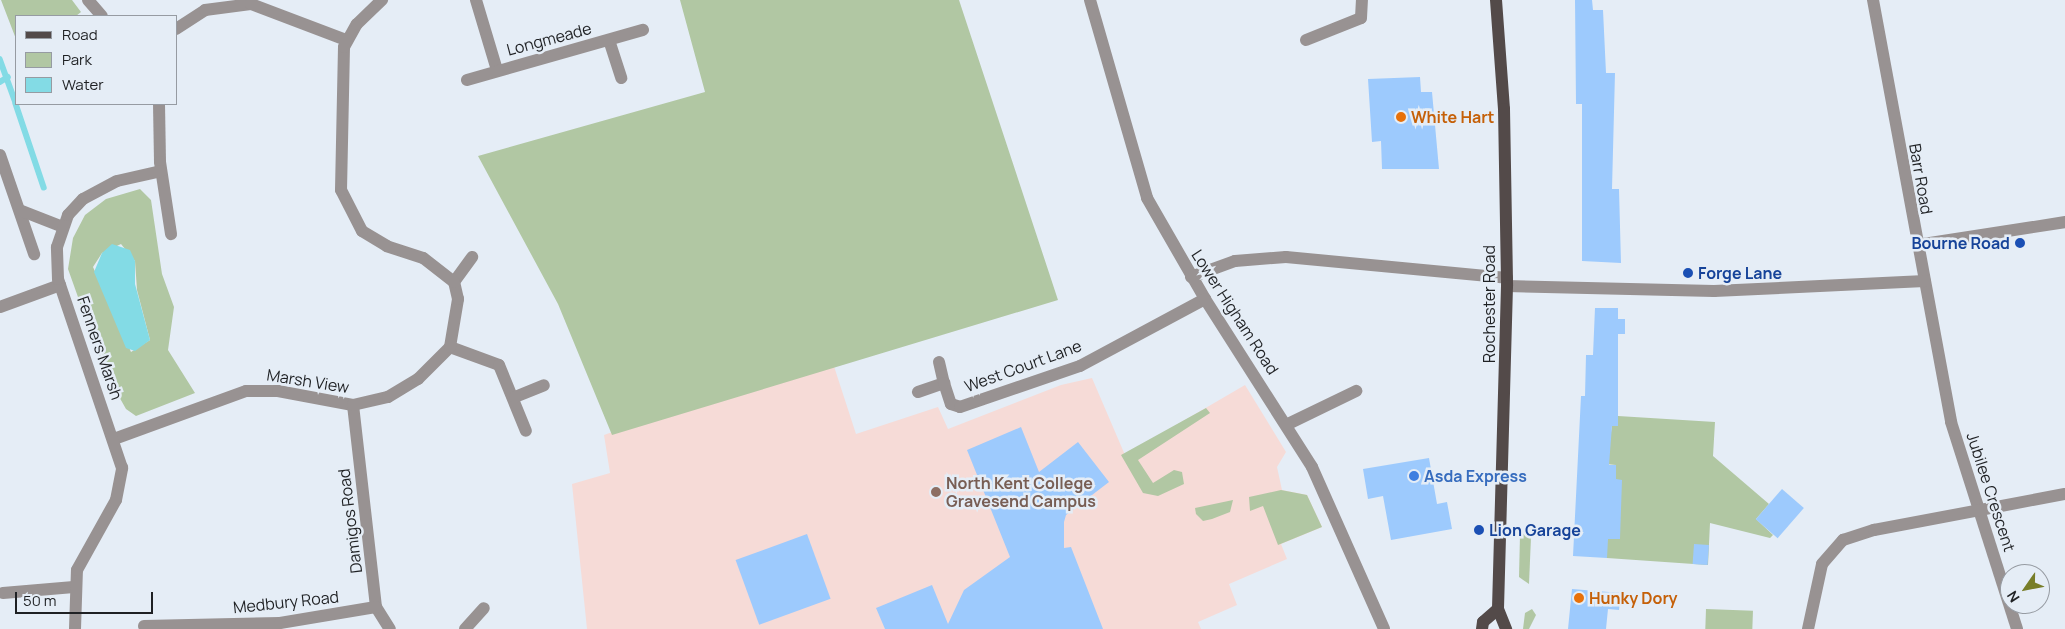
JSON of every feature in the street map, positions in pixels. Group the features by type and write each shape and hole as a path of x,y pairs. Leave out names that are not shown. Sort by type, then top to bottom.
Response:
{"main road":[{"name":"Rochester Road","path":"1496,0 1504,108 1507,282 1498,608 1506,629"},
{"path":"1482,629 1483,622 1498,608"}],"street":[{"path":"88,0 101,15"},
{"path":"382,0 346,40 341,190 348,211 362,231 387,246 423,258 454,282 458,299 450,347 499,365 515,397 526,430"},
{"name":"Longmeade","path":"476,0 497,70"},
{"name":"Lower Higham Road","path":"1090,0 1138,175 1191,277 1288,424 1325,493 1384,629"},
{"path":"1306,40 1361,18 1362,0"},
{"name":"Barr Road","path":"1873,0 1951,422"},
{"path":"178,28 205,10 251,2 346,40"},
{"name":"Longmeade","path":"467,80 643,30"},
{"name":"Longmeade","path":"609,40 621,78"},
{"path":"159,105 161,171 171,234"},
{"path":"0,155 22,211 34,254"},
{"name":"Fenners Marsh","path":"75,629 74,587 82,558 120,488 122,468 114,439 60,285 56,256 63,227 76,205 100,188 161,171"},
{"path":"22,211 63,227"},
{"path":"1917,246 2065,222"},
{"path":"1191,277 1235,261 1286,256 1507,282 1714,291 1925,281"},
{"path":"454,282 472,257"},
{"path":"0,307 60,285"},
{"name":"West Court Lane","path":"939,362 951,404 960,407 1080,366 1205,299"},
{"name":"Marsh View","path":"114,439 246,391 278,391 353,406 388,397 418,379 450,347"},
{"name":"West Court Lane","path":"918,392 944,383"},
{"path":"515,397 544,385"},
{"path":"1288,424 1356,391"},
{"name":"Damigos Road","path":"353,406 376,607 390,629"},
{"name":"Jubilee Crescent","path":"1951,422 2017,629"},
{"path":"1808,629 1822,564 1843,540 2065,494"},
{"path":"3,593 74,587"},
{"name":"Medbury Road","path":"144,626 199,627 297,621 376,607"},
{"path":"465,629 484,608"}],"shaded area":[{"name":"North Kent College Gravesend Campus","path":"830,354 856,434 938,407 948,429 1061,385 1092,378 1125,455 1245,385 1286,452 1277,467 1282,490 1307,495 1322,527 1281,544 1287,559 1229,584 1237,605 1198,622 1201,629 587,629 572,484 610,473 604,435"}],"green space":[{"path":"1,0 72,0 81,12 77,15 15,15 15,36"},
{"path":"680,0 959,0 1058,300 612,435 558,304 478,156 705,92"},
{"path":"140,189 151,200 162,274 174,307 168,350 195,393 136,416 126,409 104,370 68,269 73,238 85,215 106,199","holes":["121,244 135,261 137,290 150,340 131,352 93,267 102,253"]},
{"path":"1206,408 1210,413 1138,460 1153,483 1174,470 1182,472 1184,484 1158,496 1143,493 1121,455"},
{"path":"1618,416 1715,422 1713,456 1769,504 1756,519 1773,535 1770,538 1710,523 1708,565 1607,558 1604,488 1616,476 1616,465 1606,464 1612,426 1618,426"},
{"path":"1281,490 1307,495 1322,527 1278,545 1263,506 1250,511 1249,497"},
{"path":"1233,500 1230,512 1212,519 1203,521 1196,514 1195,508"},
{"path":"1526,533 1531,537 1529,584 1519,577 1520,535"},
{"path":"1532,609 1536,615 1529,629 1523,629 1525,613"},
{"path":"1706,609 1753,611 1752,629 1705,629"}],"water":[{"path":"112,244 130,250 135,261 135,284 150,340 135,351 126,348 94,272 102,253"}],"building":[{"path":"1575,0 1592,0 1593,10 1603,10 1606,73 1615,73 1612,189 1619,189 1621,263 1582,261 1582,104 1576,104"},
{"name":"White Hart","path":"1420,77 1421,92 1432,92 1439,169 1382,169 1381,141 1372,142 1368,79"},
{"path":"1595,308 1618,308 1618,319 1625,319 1625,334 1618,334 1618,426 1612,426 1609,465 1616,465 1616,479 1622,480 1620,539 1608,539 1607,558 1573,556 1581,396 1585,396 1586,355 1593,355"},
{"path":"1021,427 1039,472 1078,442 1109,482 1066,515 1064,522 1064,548 1071,547 1103,629 885,629 876,608 932,585 948,624 964,590 1010,557 967,450"},
{"path":"1429,458 1437,504 1447,502 1452,529 1391,540 1383,496 1368,499 1363,469"},
{"path":"1782,489 1804,508 1778,538 1756,519"},
{"path":"807,534 831,599 759,625 736,560"},
{"path":"1694,544 1709,545 1708,565 1693,564"},
{"path":"1572,589 1621,593 1619,610 1608,609 1606,629 1568,629"}],"waterway":[{"path":"0,59 15,100"},
{"path":"0,82 8,77"},
{"path":"16,105 44,187"}],"place":[{"name":"White Hart","path":"1401,117"},
{"name":"Bourne Road","path":"2020,243"},
{"name":"Forge Lane","path":"1688,273"},
{"name":"Asda Express","path":"1414,476"},
{"name":"North Kent College Gravesend Campus","path":"936,492"},
{"name":"Lion Garage","path":"1479,530"},
{"name":"Hunky Dory","path":"1579,598"}]}
